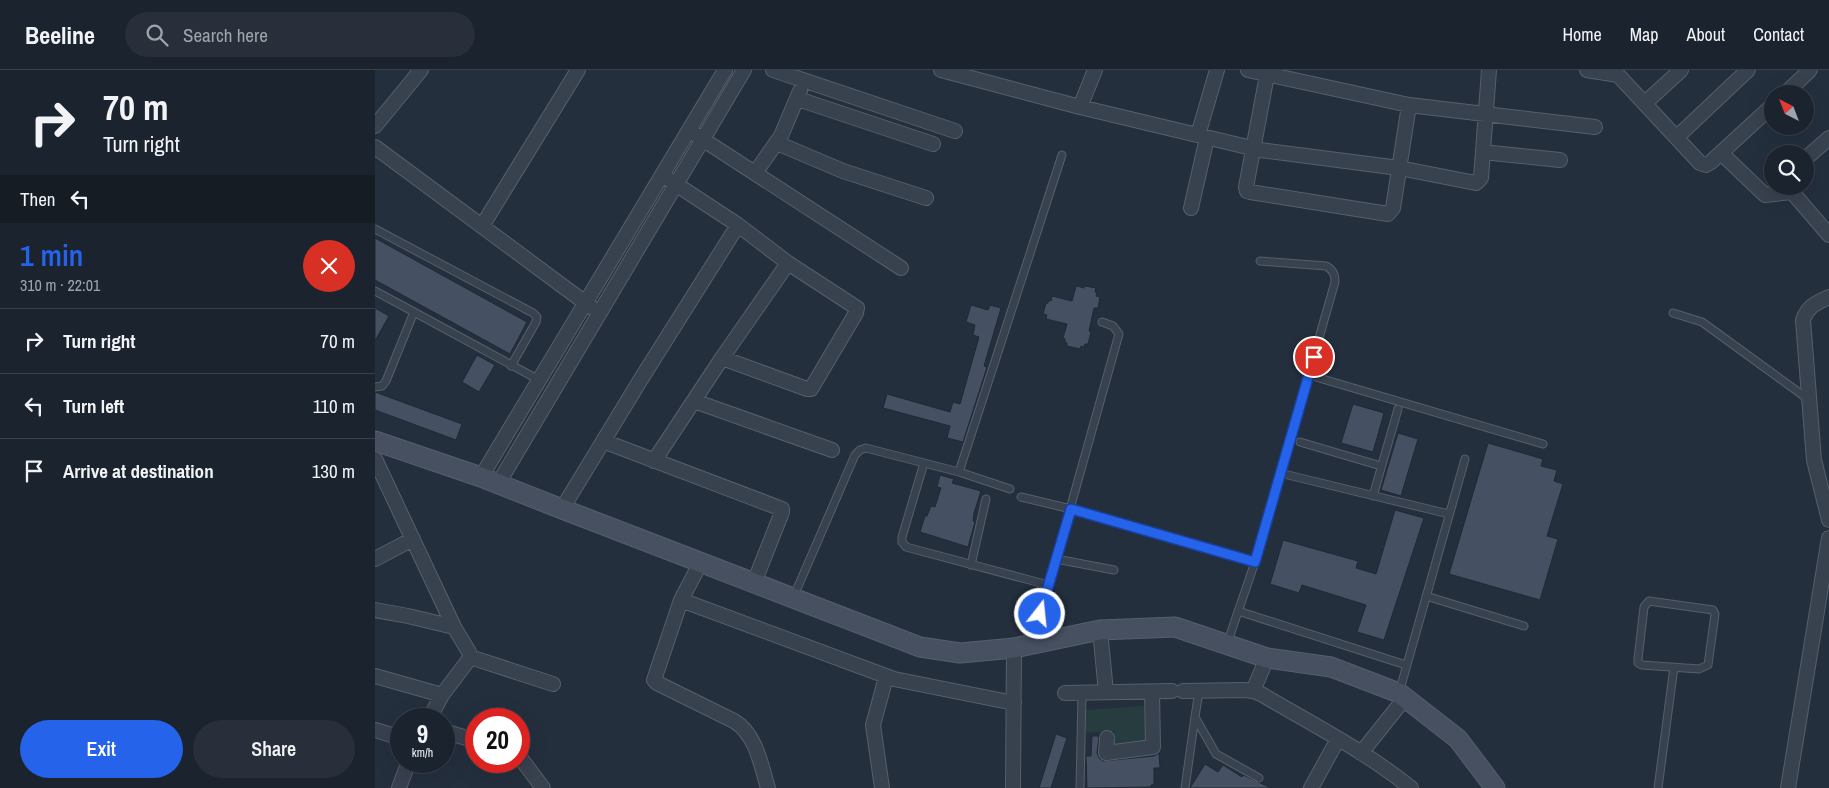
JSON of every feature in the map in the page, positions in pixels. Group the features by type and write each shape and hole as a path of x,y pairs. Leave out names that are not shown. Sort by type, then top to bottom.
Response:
{"main road":[{"path":"375,441 490,480 920,647 960,653 1023,646 1100,630 1175,627 1267,658 1331,667 1402,696 1458,739 1495,788"}],"street":[{"path":"375,126 421,70"},
{"path":"482,226 579,70"},
{"path":"490,480 539,380 725,70"},
{"path":"490,480 599,312 743,70"},
{"path":"773,70 955,131"},
{"path":"941,70 1080,107 1253,149 1399,168 1476,183 1481,178 1489,70"},
{"path":"1080,107 1095,70"},
{"path":"1191,208 1202,136 1217,70"},
{"path":"1248,70 1409,105 1595,127"},
{"path":"1587,70 1618,75 1700,163 1706,165 1764,113"},
{"path":"1645,102 1681,70"},
{"path":"1677,137 1748,70"},
{"path":"1794,85 1810,70"},
{"path":"1267,75 1246,187 1249,192 1388,214 1393,208 1409,105"},
{"path":"755,172 777,143 798,100 804,81"},
{"path":"798,100 933,144"},
{"path":"689,130 901,268"},
{"path":"1814,151 1829,138"},
{"path":"777,143 843,171 926,198"},
{"path":"375,147 599,312"},
{"path":"1483,152 1560,160"},
{"path":"1721,153 1764,194"},
{"path":"662,175 738,225 788,263 857,308 856,313 811,389 722,358"},
{"path":"1795,195 1828,231"},
{"path":"562,509 738,225"},
{"path":"654,461 788,263"},
{"path":"1829,297 1806,311 1803,320 1814,460 1829,520"},
{"path":"694,400 832,450"},
{"path":"603,441 782,508 754,583"},
{"path":"375,459 381,487 413,539 470,657"},
{"path":"1788,788 1829,538"},
{"path":"375,559 413,539"},
{"path":"701,562 681,600 654,680 657,684 734,721 745,729 757,752 768,788"},
{"path":"681,600 886,677 1014,704"},
{"path":"375,610 454,627"},
{"path":"1100,630 1106,692"},
{"path":"1013,788 1014,704 1023,646"},
{"path":"470,657 553,684"},
{"path":"435,708 442,695 470,657"},
{"path":"1253,691 1267,658"},
{"path":"375,676 442,695"},
{"path":"882,788 873,725 886,677"},
{"path":"1065,693 1253,691 1361,753 1411,788"},
{"path":"1107,738 1107,753 1153,747 1152,692"},
{"path":"1361,753 1402,696"},
{"path":"375,730 390,735"},
{"path":"1311,788 1338,739"},
{"path":"530,771 543,788"},
{"path":"399,788 404,773"}],"lane":[{"path":"959,472 1062,155"},
{"path":"375,229 533,313 537,317 511,366"},
{"path":"1227,644 1255,562 1335,282 1335,275 1332,269 1327,266 1260,260"},
{"path":"375,291 539,380"},
{"path":"375,387 382,386 386,381 414,312"},
{"path":"1673,313 1702,322 1808,399"},
{"path":"1023,646 1048,585 1056,559 1119,334 1113,326 1103,322"},
{"path":"1309,375 1543,444"},
{"path":"1373,496 1397,409"},
{"path":"1300,442 1381,466"},
{"path":"793,598 855,455 860,450 866,448 959,472 1010,490"},
{"path":"1402,696 1406,665 1465,458"},
{"path":"924,463 902,537 902,542 906,547 1048,585"},
{"path":"1288,475 1449,514"},
{"path":"1021,497 1071,509 1255,562"},
{"path":"971,565 986,499"},
{"path":"1056,559 1114,570"},
{"path":"1427,596 1524,626"},
{"path":"1649,601 1710,608 1715,614 1707,665 1699,669 1674,667 1642,665 1639,663 1644,607 1649,601"},
{"path":"1238,611 1406,665"},
{"path":"1657,788 1674,667"},
{"path":"1185,788 1199,691"},
{"path":"1080,788 1082,693"},
{"path":"1195,717 1216,754 1259,778"}],"green space":[{"path":"1144,706 1146,746 1115,748 1114,731 1086,733 1085,710"}],"building":[{"path":"375,238 527,322 510,354 375,280"},
{"path":"1076,286 1096,288 1096,296 1100,297 1098,308 1094,308 1088,344 1085,344 1084,347 1081,346 1080,349 1067,346 1063,338 1067,324 1046,319 1047,315 1043,314 1046,303 1049,300 1051,301 1052,296 1072,301"},
{"path":"971,305 988,310 990,305 1001,308 984,366 987,367 963,442 947,438 950,426 883,408 887,394 950,412 953,402 960,404 979,337 973,335 975,325 966,322"},
{"path":"375,308 389,316 375,341"},
{"path":"477,355 495,365 479,392 462,382"},
{"path":"375,392 462,424 456,440 375,410"},
{"path":"1353,404 1384,413 1373,452 1341,443"},
{"path":"1398,433 1418,439 1401,496 1381,490"},
{"path":"1488,443 1543,459 1541,466 1557,470 1554,481 1563,484 1547,536 1558,539 1540,600 1449,574"},
{"path":"940,475 954,479 952,483 981,491 974,513 973,521 975,522 968,547 920,532 925,516 927,516 931,506 935,507 941,488 937,487"},
{"path":"1395,510 1424,518 1384,640 1357,632 1366,605 1302,585 1299,593 1270,584 1283,540 1358,561 1356,568 1376,574"},
{"path":"1056,734 1067,738 1051,788 1039,788"},
{"path":"1092,736 1099,736 1097,753 1103,761 1154,756 1159,753 1160,768 1154,768 1154,785 1151,785 1151,787 1087,788 1086,756 1091,756"},
{"path":"1205,764 1218,772 1223,765 1242,777 1243,775 1271,788 1190,788"}],"route":[{"path":"1040,614 1071,509 1255,562 1314,357"}]}
